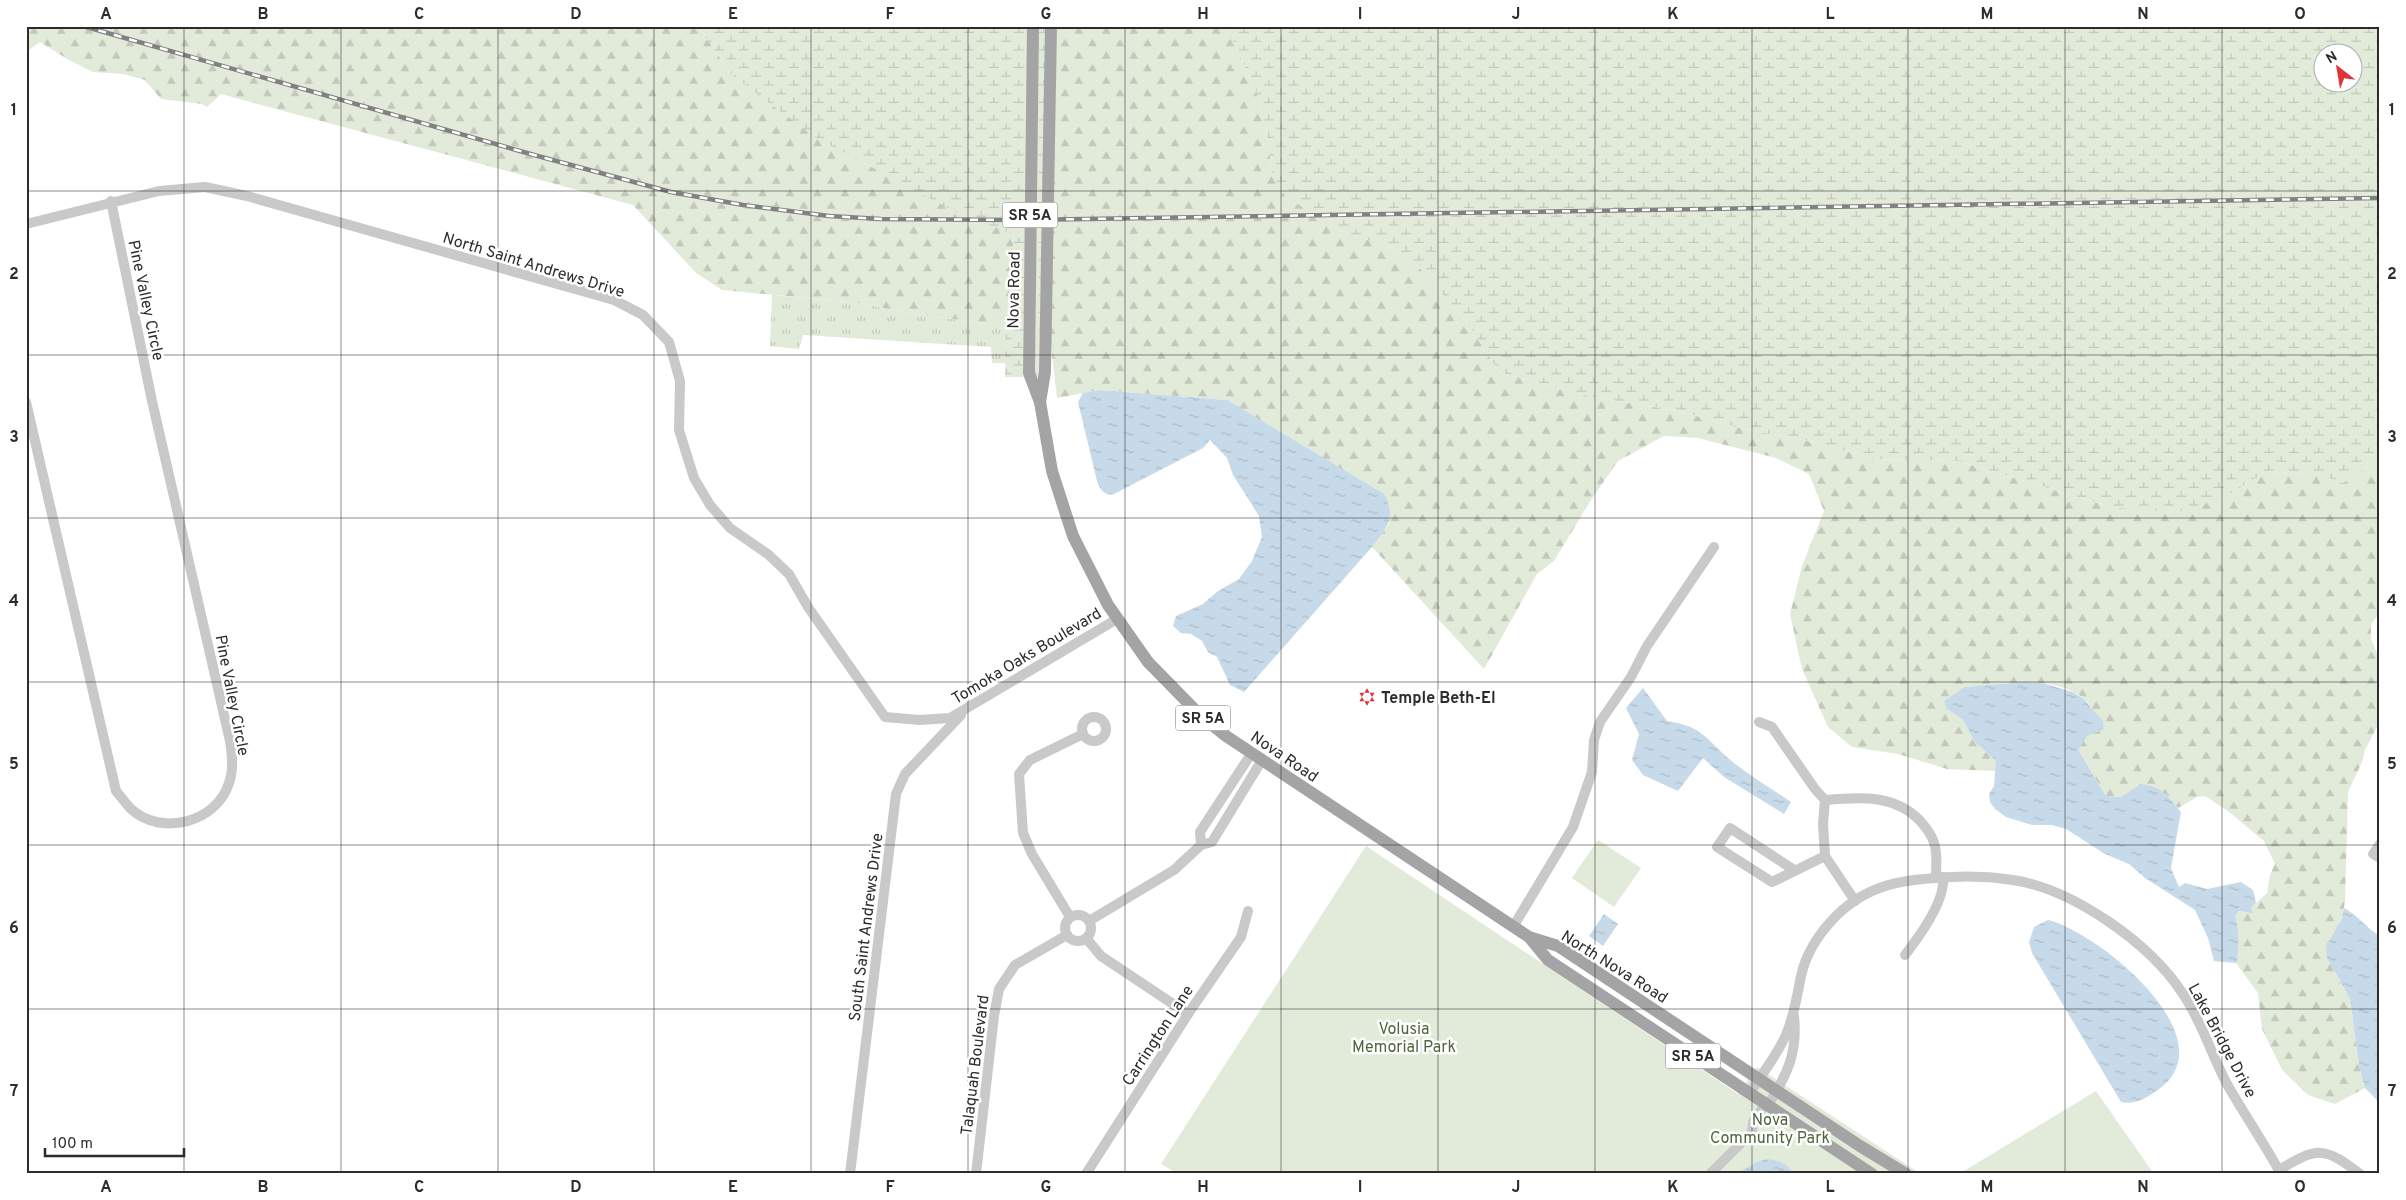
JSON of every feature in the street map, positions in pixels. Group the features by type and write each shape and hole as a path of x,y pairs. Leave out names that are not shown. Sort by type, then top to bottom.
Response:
{"main road":[{"name":"Nova Road","path":"1033,26 1029,373 1040,402 1052,471 1062,508 1088,570 1117,619 1148,662 1200,715 1256,757 1529,937"},
{"name":"Nova Road","path":"1040,402 1045,372 1051,26"},
{"name":"North Nova Road","path":"1529,937 1558,946 1860,1146 1906,1174"},
{"name":"North Nova Road","path":"1529,937 1548,960 1872,1174"}],"street":[{"name":"North Saint Andrews Drive","path":"26,224 111,201 159,191 205,187 236,193 614,300 643,315 669,342 680,381 679,430 694,478 710,505 730,528 769,555 789,574 808,606 885,717 920,720 950,718"},
{"name":"Pine Valley Circle","path":"26,402 116,792 132,810 154,822 177,824 196,820 218,803 229,783 233,762 228,731 152,401 111,201"},
{"path":"1513,927 1573,827 1592,772 1594,740 1600,722 1631,677 1647,646 1714,547"},
{"name":"Tomoka Oaks Boulevard","path":"950,718 1117,619"},
{"name":"South Saint Andrews Drive","path":"850,1174 896,794 905,774 966,708"},
{"path":"1758,722 1772,727 1815,789 1825,800 1823,824 1826,856 1855,901"},
{"path":"1070,917 1032,854 1023,833 1019,774 1030,760 1083,734"},
{"path":"1201,845 1200,832 1222,799 1256,757"},
{"path":"1089,921 1174,870 1201,845 1212,842 1235,808 1256,757"},
{"path":"1825,800 1863,798 1892,802 1912,812 1931,835 1935,844 1939,877 1944,888 1917,940 1905,955"},
{"path":"1222,799 1235,808"},
{"path":"1794,870 1730,828 1717,847 1772,882 1826,856"},
{"path":"2380,844 2374,854 2380,858"},
{"name":"Lake Bridge Drive","path":"1750,1093 1786,1036 1807,957 1826,928 1855,901 1870,891 1904,880 1939,877 2014,880 2042,888 2086,909 2136,941 2158,962 2182,992 2199,1021 2227,1084 2280,1172"},
{"name":"Carrington Lane","path":"1086,1174 1188,1014 1241,937 1248,911"},
{"path":"1081,915 1089,921 1091,928 1086,938 1078,941 1067,935 1065,923 1070,917 1081,915"},
{"name":"Talaquah Boulevard","path":"976,1174 994,1016 999,989 1015,965 1067,935"},
{"path":"1086,938 1101,956 1188,1014"},
{"path":"1710,1174 1752,1132 1753,1122 1778,1090 1790,1062 1795,1032 1793,1013"},
{"path":"2280,1172 2298,1158 2318,1151 2328,1154 2360,1174"}],"green space":[{"path":"26,26 698,26 732,75 1014,234 1006,330 982,323 909,313 858,303 722,290 696,273 633,205 221,94 207,107 202,104 161,99 145,80 123,74 93,72 40,42 26,52"},
{"path":"698,26 1028,26 1023,377 1005,377 1006,330 1014,234 961,215 815,137 732,75"},
{"path":"1038,26 1046,26 1039,377 1035,377"},
{"path":"1056,26 1226,26 1256,90 1268,140 1272,174 1337,229 1371,241 1416,264 1466,321 1499,372 1592,397 1678,411 1744,429 1813,442 1876,459 1958,461 2115,508 2223,498 2263,474 2314,473 2343,483 2380,457 2380,613 2371,624 2371,639 2380,660 2380,721 2365,750 2362,762 2348,792 2345,902 2341,922 2338,924 2326,948 2335,973 2350,999 2359,1066 2365,1088 2335,1104 2308,1095 2282,1070 2262,1029 2258,993 2236,963 2238,939 2235,916 2239,911 2253,912 2251,908 2267,893 2270,875 2275,864 2264,841 2228,811 2205,796 2197,797 2178,808 2166,794 2106,796 2079,751 2088,736 2104,729 2102,722 2083,698 2071,691 2042,683 2010,683 1965,687 1947,709 1963,720 1975,742 1996,761 1997,771 1947,769 1898,754 1852,747 1828,727 1802,669 1790,614 1802,566 1824,511 1809,474 1776,458 1698,438 1664,436 1618,461 1591,500 1554,561 1537,574 1484,669 1372,547 1390,523 1227,400 1099,390 1057,398 1050,336"},
{"path":"1226,26 2380,26 2380,457 2343,483 2314,473 2263,474 2223,498 2177,512 2115,508 1958,461 1876,459 1813,442 1744,429 1678,411 1592,397 1499,372 1466,321 1416,264 1371,241 1337,229 1285,196 1272,174 1268,140 1256,90"},
{"path":"772,295 858,303 909,313 982,323 1006,330 1006,363 992,363 991,347 803,335 799,349 770,346"},
{"path":"1598,840 1641,868 1614,907 1572,878"},
{"name":"Volusia Memorial Park","path":"1366,846 1738,1094 1757,1067 1921,1174 1178,1174 1161,1164"},
{"path":"2096,1091 2154,1174 1959,1174"}],"water":[{"path":"1099,390 1227,400 1384,494 1390,510 1390,516 1382,534 1244,692 1230,685 1217,657 1208,652 1202,641 1191,634 1181,633 1173,626 1176,616 1203,604 1218,591 1239,579 1252,561 1262,537 1259,516 1233,475 1227,458 1210,440 1203,448 1114,494 1103,492 1097,481 1078,402 1083,393"},
{"path":"2022,682 2042,683 2073,692 2084,699 2103,721 2104,729 2088,736 2079,751 2106,796 2121,797 2141,784 2160,790 2181,812 2171,868 2179,887 2185,883 2207,889 2241,882 2253,890 2256,903 2251,908 2253,913 2239,911 2235,916 2238,940 2236,963 2214,961 2208,938 2195,910 2145,878 2129,864 2105,854 2066,829 2052,825 2032,825 2006,817 1995,809 1990,802 1989,794 1994,786 1996,761 1975,742 1963,720 1947,709 1944,701 1965,687"},
{"path":"1643,688 1667,721 1698,731 1734,763 1791,802 1784,814 1724,777 1703,758 1678,791 1643,775 1632,760 1639,734 1626,708"},
{"path":"2344,908 2380,936 2380,1103 2365,1088 2359,1066 2350,999 2327,958 2326,948 2338,924 2341,922"},
{"path":"1604,914 1618,924 1603,946 1589,936"},
{"path":"2048,920 2070,929 2096,944 2124,965 2148,990 2168,1016 2178,1043 2176,1068 2159,1089 2145,1098 2137,1102 2121,1102 2032,953 2029,942 2034,927"},
{"path":"1767,1159 1779,1161 1788,1167 1792,1174 1736,1174 1757,1162"}],"railway":[{"path":"83,26 534,155 671,192 743,205 829,216 881,219 1023,220 2380,198"}],"place":[{"name":"Temple Beth-El","path":"1367,697"}],"park label":[{"name":"Nova Community Park","path":"1770,1128"}]}
